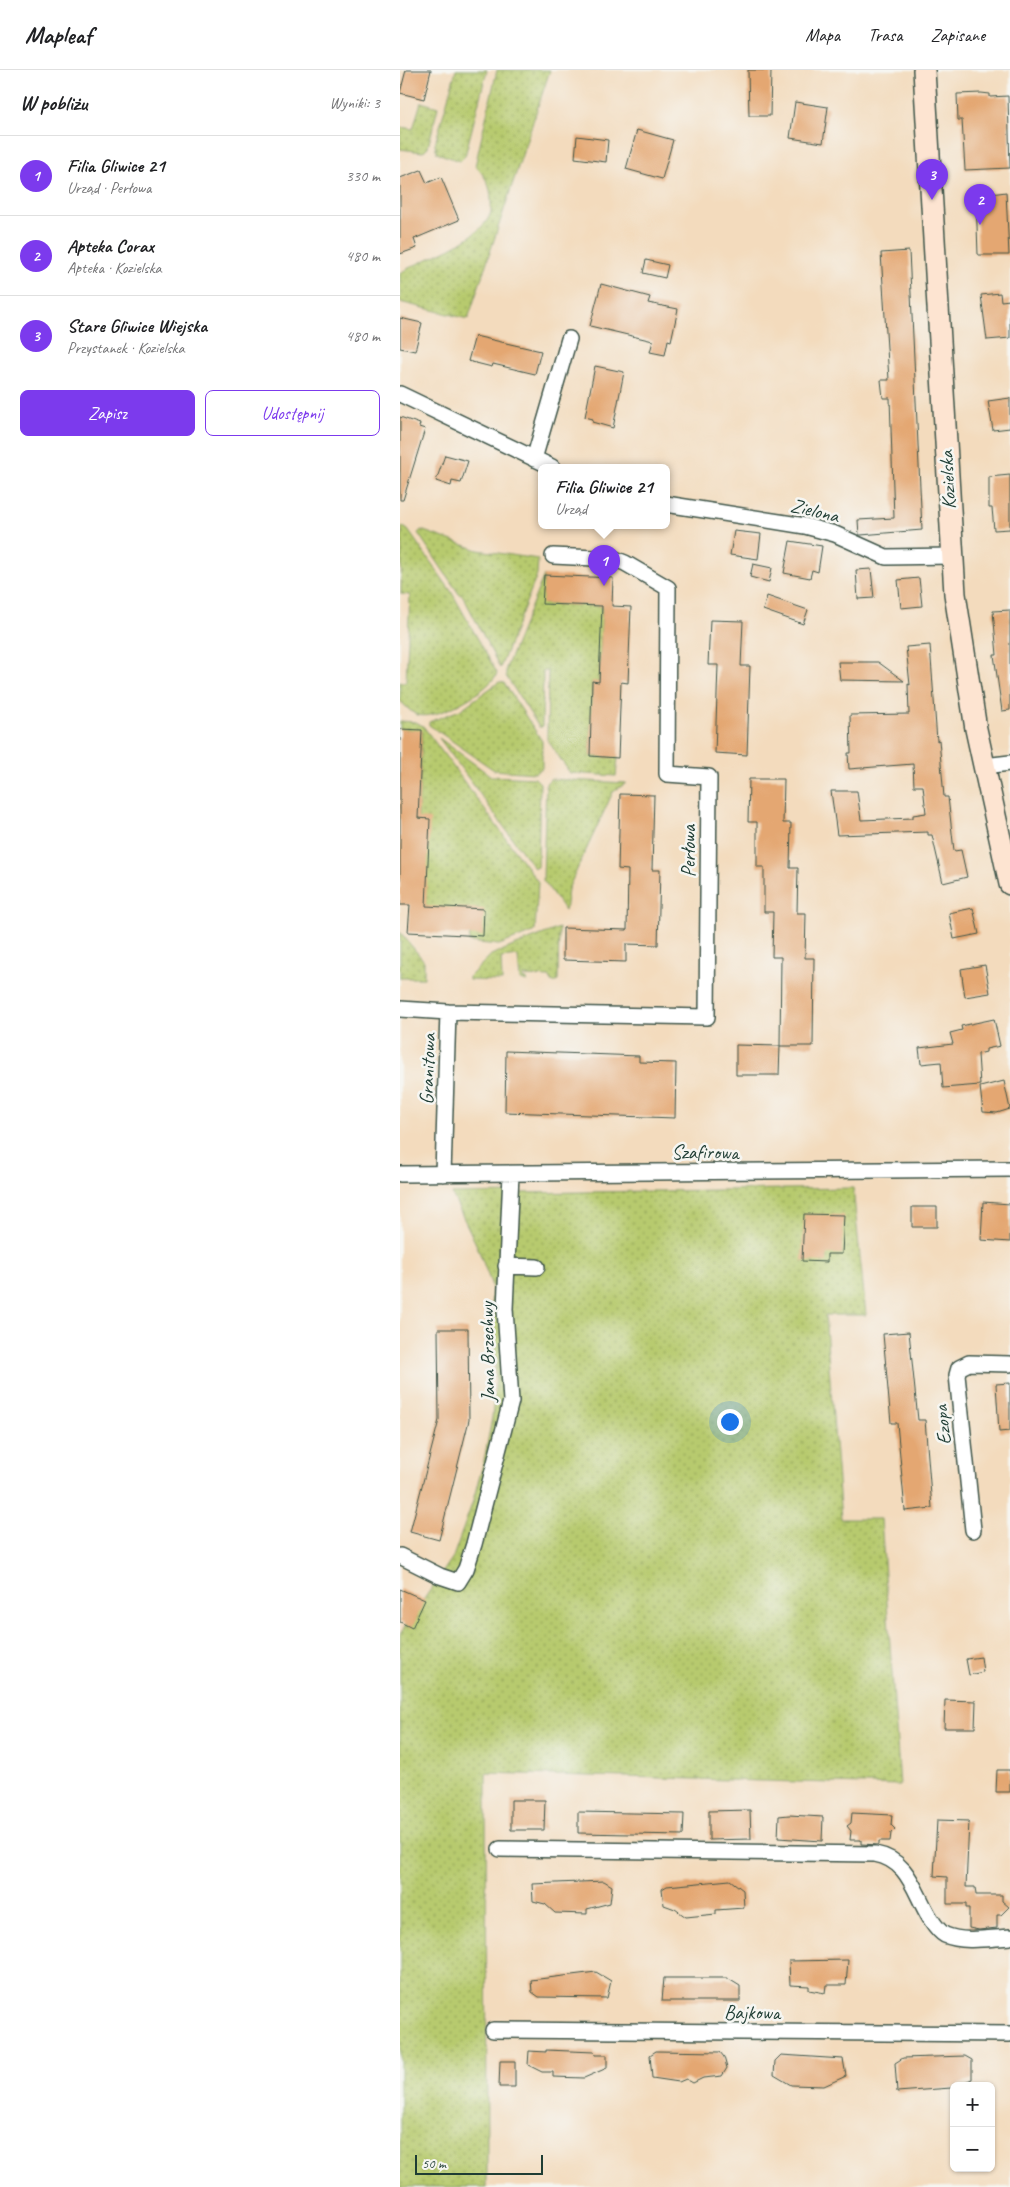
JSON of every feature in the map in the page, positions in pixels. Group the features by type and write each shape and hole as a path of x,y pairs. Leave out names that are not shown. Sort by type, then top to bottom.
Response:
{"street":[{"name":"Kozielska","path":"924,70 952,556 965,668 1010,884"},
{"path":"534,459 569,339"},
{"path":"400,394 545,464"},
{"name":"Zielona","path":"670,505 805,526 835,534 886,557 952,556"},
{"name":"Perłowa","path":"448,1012 707,1017 709,777 667,774 668,588 615,559 553,556"},
{"path":"984,766 1010,763"},
{"name":"Granitowa","path":"400,1009 448,1012 442,1174"},
{"name":"Szafirowa","path":"400,1174 1010,1169"},
{"name":"Jana Brzechwy","path":"400,1556 440,1576 458,1582 466,1568 471,1552 511,1401 504,1309 511,1174"},
{"path":"506,1266 536,1267"},
{"name":"Ezopa","path":"973,1530 958,1375 959,1368 969,1363 1010,1364"},
{"path":"500,1849 876,1854 888,1856 897,1861 906,1873 935,1927 943,1934 962,1938 1010,1937"},
{"name":"Bajkowa","path":"493,2030 1010,2034"}],"green space":[{"path":"456,70 487,70 465,156 460,161 437,153 435,144"},
{"path":"497,70 550,70 468,319 400,302 400,273 463,241 484,225 490,215 491,195 489,185 475,166"},
{"path":"421,102 438,107 428,147 423,152 400,149 400,127 413,129"},
{"path":"402,526 408,530 451,591 497,673 493,680 475,695 450,709 426,716 416,714 400,701 400,682 406,682 410,595 401,594"},
{"path":"421,530 478,550 538,559 537,575 500,668 463,596 459,594 418,533"},
{"path":"544,575 543,604 602,606 599,682 592,682 590,756 618,758 616,776 570,773 547,739 548,671 543,671 542,727 539,727 506,676 506,668"},
{"path":"499,682 504,683 542,741 542,768 535,773 494,770 429,725 429,722 460,710"},
{"path":"400,721 416,722 423,726 538,882 535,930 533,932 499,945 469,942 470,935 426,906 418,818 422,731 400,729"},
{"path":"439,738 491,776 535,778 540,783 538,867 534,868"},
{"path":"550,779 626,783 613,792 568,889 565,911 543,880 546,784"},
{"path":"559,928 558,981 551,982 550,977 523,976 523,979 527,979 527,982 520,980 518,956 501,958 502,981 469,980 469,977 491,955"},
{"path":"400,932 424,961 424,978 400,978"},
{"path":"853,1188 866,1315 825,1315 841,1519 881,1519 900,1785 486,1773 487,2187 400,2187 400,1634 453,1557 472,1504 484,1461 492,1418 496,1377 491,1315 492,1286 477,1246 452,1194"}],"building":[{"path":"406,70 431,70 424,99 400,93"},
{"path":"748,70 771,70 770,116 749,116"},
{"path":"957,94 990,94 990,97 1008,96 1010,168 965,170 962,120 958,120"},
{"path":"795,102 828,107 823,143 790,138"},
{"path":"637,130 673,140 662,179 626,169"},
{"path":"577,136 608,140 606,162 575,158"},
{"path":"421,170 427,183 441,177 459,220 414,239 417,248 400,254 400,178"},
{"path":"1006,192 1009,255 978,255 976,196"},
{"path":"909,251 922,530 859,535 858,520 894,518 890,398 883,398 881,380 889,380 881,253"},
{"path":"646,260 668,265 665,278 643,273"},
{"path":"601,284 650,297 648,303 678,309 671,341 668,340 665,355 650,352 653,341 590,326"},
{"path":"1000,293 1001,301 1010,300 1010,338 987,340 981,295"},
{"path":"400,318 422,323 415,351 400,348"},
{"path":"475,336 541,351 535,374 493,364 492,367 468,361"},
{"path":"595,366 624,372 613,428 592,422 593,419 585,417"},
{"path":"1010,398 1010,428 993,430 988,401"},
{"path":"400,417 420,424 419,427 425,429 403,500 400,500"},
{"path":"445,455 468,461 461,483 452,481 451,486 436,481"},
{"path":"1010,475 1010,529 994,530 992,508 989,508 989,477"},
{"path":"734,531 761,534 758,559 730,555"},
{"path":"790,541 822,546 818,572 812,570 810,578 784,573"},
{"path":"753,564 772,568 769,582 750,577"},
{"path":"871,569 874,598 858,599 856,570"},
{"path":"544,575 613,578 612,606 631,607 628,683 621,682 618,758 590,756 592,681 599,682 602,606 542,604"},
{"path":"919,578 922,606 901,608 898,580"},
{"path":"767,596 808,610 803,624 763,610"},
{"path":"1010,610 1010,710 1002,711 994,655 997,655 993,611"},
{"path":"710,620 743,621 741,666 750,666 747,755 715,753 718,665 708,665"},
{"path":"930,645 937,741 939,740 944,797 948,797 954,851 961,850 967,877 943,883 932,835 928,835 928,832 837,835 831,791 857,791 861,820 913,818 913,815 926,813 923,786 914,786 913,764 849,769 848,753 851,753 850,715 909,714 908,684 910,685 906,647"},
{"path":"838,662 878,662 904,681 840,680"},
{"path":"400,729 422,730 418,818 430,819 426,906 484,909 483,936 408,932 410,905 400,905"},
{"path":"749,779 784,779 783,823 791,823 790,868 798,868 797,913 806,913 805,958 814,958 813,1046 780,1046 781,957 772,957 773,912 764,912 764,867 757,867 757,822 748,822"},
{"path":"620,794 654,795 652,870 660,870 658,945 626,944 626,962 563,960 563,928 627,930 628,870 618,869"},
{"path":"973,908 979,934 954,939 949,913"},
{"path":"985,965 990,993 965,997 961,969"},
{"path":"994,1019 1000,1046 986,1049 986,1052 978,1054 980,1085 943,1088 941,1062 921,1064 919,1048 953,1044 950,1033 962,1030 961,1026"},
{"path":"736,1045 780,1046 779,1075 736,1075"},
{"path":"506,1051 639,1056 639,1062 676,1063 675,1118 505,1112"},
{"path":"1004,1081 1010,1109 997,1113 983,1112 980,1087"},
{"path":"983,1202 1010,1204 1010,1242 981,1240"},
{"path":"912,1207 937,1207 937,1227 912,1227"},
{"path":"804,1214 844,1215 842,1254 827,1254 827,1262 802,1261"},
{"path":"438,1329 468,1329 469,1420 439,1540 410,1532 439,1420"},
{"path":"909,1332 918,1420 925,1420 932,1508 905,1511 897,1423 891,1423 883,1334"},
{"path":"1010,1383 1010,1431 999,1432 996,1384"},
{"path":"400,1589 425,1600 412,1628 400,1622"},
{"path":"981,1657 983,1672 969,1675 966,1659"},
{"path":"945,1700 976,1701 975,1728 944,1728"},
{"path":"997,1770 1010,1770 1010,1792 996,1792"},
{"path":"511,1800 545,1800 544,1830 511,1830"},
{"path":"750,1810 751,1839 709,1840 709,1811"},
{"path":"578,1812 684,1814 683,1835 578,1833"},
{"path":"852,1813 892,1815 891,1825 895,1829 891,1833 890,1841 879,1841 879,1845 861,1844 861,1840 850,1840 851,1831 847,1826 851,1823"},
{"path":"779,1816 823,1817 822,1841 778,1838"},
{"path":"937,1820 969,1821 966,1887 975,1887 976,1895 1002,1895 1002,1901 1009,1907 1001,1915 997,1915 997,1928 979,1930 969,1928 969,1908 966,1908 966,1904 947,1904 947,1877 934,1876"},
{"path":"730,1880 743,1890 744,1908 716,1910 716,1914 686,1917 675,1909 664,1905 662,1889 667,1886"},
{"path":"604,1881 612,1886 610,1903 587,1909 587,1914 555,1913 545,1904 533,1901 532,1884"},
{"path":"848,1960 846,1985 826,1985 825,1993 809,1990 809,1986 790,1985 789,1961"},
{"path":"596,1972 611,1981 607,1998 539,1997 532,1992 531,1980"},
{"path":"664,1978 727,1978 740,1986 740,2001 662,2001"},
{"path":"546,2050 594,2052 595,2055 607,2055 607,2068 584,2078 553,2077 553,2072 542,2072 528,2065 529,2051 546,2052"},
{"path":"656,2051 720,2052 724,2057 727,2068 722,2076 703,2078 693,2083 686,2079 679,2082 652,2078 650,2055"},
{"path":"781,2055 843,2059 846,2076 824,2086 791,2085 774,2075 775,2061"},
{"path":"965,2056 972,2060 972,2079 965,2082 950,2082 950,2088 897,2092 895,2063 903,2058"},
{"path":"500,2061 515,2061 515,2087 499,2087"}],"place":[{"name":"Stare Gliwice Wiejska","path":"932,200"},
{"name":"Apteka Corax","path":"980,225"},
{"name":"Filia Gliwice 21","path":"604,586"}]}
